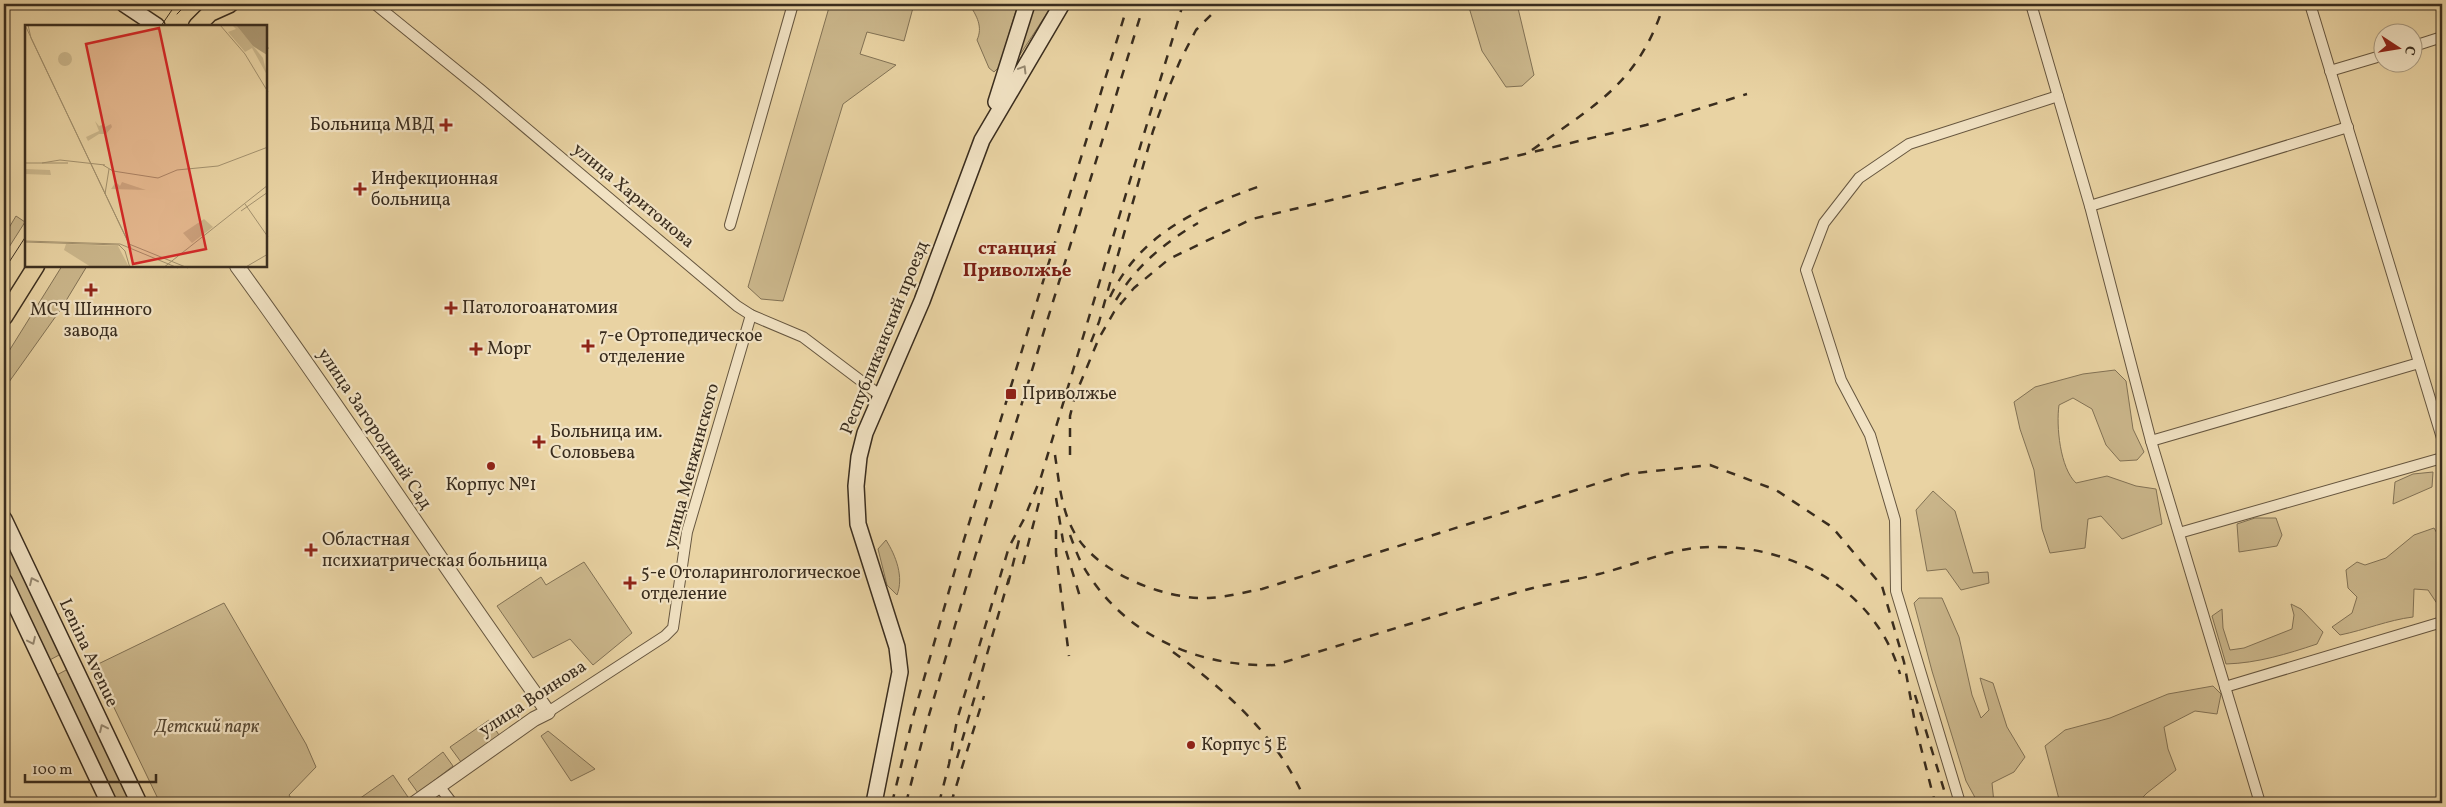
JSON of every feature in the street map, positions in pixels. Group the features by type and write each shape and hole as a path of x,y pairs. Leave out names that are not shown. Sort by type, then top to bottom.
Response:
{"main road":[{"path":"124,4 156,25"},
{"path":"198,25 210,13 230,4"},
{"name":"Республиканский проезд","path":"874,803 900,672 897,648 858,524 859,457 865,433 922,301 988,125 1027,4"},
{"name":"Республиканский проезд","path":"988,125 1062,4"},
{"path":"4,317 35,268"},
{"name":"Lenina Avenue","path":"4,519 139,803"},
{"path":"4,581 109,803"},
{"path":"47,671 71,660"}],"street":[{"name":"улица Харитонова","path":"375,4 489,96 737,306 751,315 803,337 880,396"},
{"path":"730,225 793,4"},
{"path":"2031,4 2090,206 2151,441 2260,803"},
{"path":"2310,4 2442,438"},
{"path":"2424,43 2442,37"},
{"path":"2330,71 2374,58"},
{"path":"1960,803 1896,591 1895,520 1870,435 1841,380 1806,270 1824,223 1859,178 1909,144 2058,96"},
{"path":"2090,206 2348,127"},
{"name":"улица Загородный Сад","path":"238,268 450,576 548,712"},
{"name":"улица Менжинского","path":"673,628 687,532 751,315"},
{"path":"2151,441 2419,363"},
{"path":"2179,533 2442,458"},
{"path":"2225,687 2442,622"},
{"name":"улица Воинова","path":"415,803 534,719 548,712 665,636 673,628"},
{"path":"439,786 452,803"}],"green space":[{"path":"830,4 914,4 904,41 867,32 860,54 896,65 843,104 783,301 761,299 748,287"},
{"path":"969,4 1018,4 999,67 994,72 989,68 977,40 979,26"},
{"path":"1032,4 1051,7 1012,67"},
{"path":"1468,4 1517,4 1534,75 1522,86 1506,87 1482,51"},
{"path":"16,216 25,222 4,255 4,236"},
{"path":"61,268 86,268 61,309 4,389 4,359"},
{"path":"2115,370 2126,381 2133,429 2144,452 2137,460 2120,461 2106,445 2092,409 2073,398 2059,405 2058,414 2060,446 2066,467 2076,483 2107,476 2136,486 2156,489 2162,524 2122,539 2101,516 2088,519 2085,548 2050,553 2042,529 2034,470 2020,429 2014,402 2035,387 2083,374"},
{"path":"2433,472 2432,487 2393,504 2395,482 2413,474"},
{"path":"1933,491 1955,511 1973,573 1988,572 1989,583 1961,590 1946,569 1927,571 1916,510"},
{"path":"2255,518 2276,518 2282,535 2277,546 2239,552 2237,524"},
{"path":"2434,528 2442,542 2442,603 2438,605 2428,590 2414,589 2413,617 2340,635 2332,627 2352,613 2357,597 2348,588 2346,570 2357,562 2365,565 2386,558 2414,535"},
{"path":"4,529 61,654 46,662 4,572"},
{"path":"886,540 898,567 900,581 897,595 887,585 878,549"},
{"path":"584,562 632,633 593,665 570,639 533,658 497,606 541,577 546,585"},
{"path":"1919,598 1942,598 1959,637 1972,695 1981,718 1989,710 1980,678 1993,683 2007,727 2025,757 2014,772 1992,783 1994,803 1978,803 1966,781 1932,671 1914,603"},
{"name":"Детский парк","path":"224,603 306,744 316,767 289,795 294,803 160,803 94,666"},
{"path":"2291,604 2301,609 2323,632 2317,644 2261,660 2226,664 2212,616 2222,609 2223,628 2230,650 2244,648 2292,629 2294,615"},
{"path":"68,669 132,803 114,803 53,677"},
{"path":"2213,686 2221,694 2217,714 2195,711 2164,727 2168,749 2176,770 2137,803 2060,803 2045,746 2065,730 2110,718 2168,694"},
{"path":"489,720 499,735 461,762 450,747"},
{"path":"548,731 595,769 571,781 541,736"},
{"path":"443,752 453,766 418,793 408,779"},
{"path":"393,775 410,800 406,803 362,803 359,799"}],"tram line":[{"path":"162,25 176,4"},
{"path":"177,14 187,4"},
{"path":"4,270 25,238"}],"railway":[{"path":"892,803 913,717 959,556 1128,4"},
{"path":"906,803 927,722 974,560 1144,4"},
{"path":"939,803 949,764 957,720 1009,547 1024,519 1041,477 1183,4"},
{"path":"1091,342 1099,322 1153,131 1167,92 1196,30 1222,4"},
{"path":"1532,150 1595,105 1628,73 1642,54 1654,31 1664,4"},
{"path":"1070,455 1070,416 1075,396 1099,338 1114,312 1134,288 1169,259 1252,219 1646,125 1747,94"},
{"path":"1110,297 1123,275 1154,240 1193,214 1260,186"},
{"path":"1116,300 1132,276 1152,256 1198,223"},
{"path":"1055,455 1066,514 1074,532 1084,547 1098,560 1133,581 1172,594 1209,598 1262,589 1627,474 1710,465 1776,490 1832,527 1882,586 1904,662 1916,728 1935,803"},
{"path":"1023,564 1043,487"},
{"path":"1056,498 1063,541 1081,600"},
{"path":"1056,530 1056,553 1069,656"},
{"path":"1070,535 1082,564 1098,589 1118,610 1140,628 1164,642 1190,653 1217,660 1275,665 1529,589 1599,574 1683,550 1728,547 1760,551 1792,560 1821,574 1847,593 1870,616 1888,643 1900,674"},
{"path":"1008,584 1020,536"},
{"path":"957,758 1009,578"},
{"path":"1173,652 1213,683 1250,718 1283,759 1296,780 1306,803"},
{"path":"1915,695 1948,803"},
{"path":"951,803 984,696"}],"place":[{"name":"Больница МВД","path":"446,125"},
{"name":"Инфекционная больница","path":"360,189"},
{"name":"МСЧ Шинного завода","path":"91,290"},
{"name":"Патологоанатомия","path":"451,308"},
{"name":"7-е Ортопедическое отделение","path":"588,346"},
{"name":"Морг","path":"476,349"},
{"name":"Приволжье","path":"1011,394"},
{"name":"Больница им. Соловьева","path":"539,442"},
{"name":"Корпус №1","path":"491,466"},
{"name":"Областная психиатрическая больница","path":"311,550"},
{"name":"5-е Отоларингологическое отделение","path":"630,583"},
{"name":"Корпус 5 E","path":"1191,745"}],"district":[{"name":"станция Приволжье","path":"1017,260"}]}
